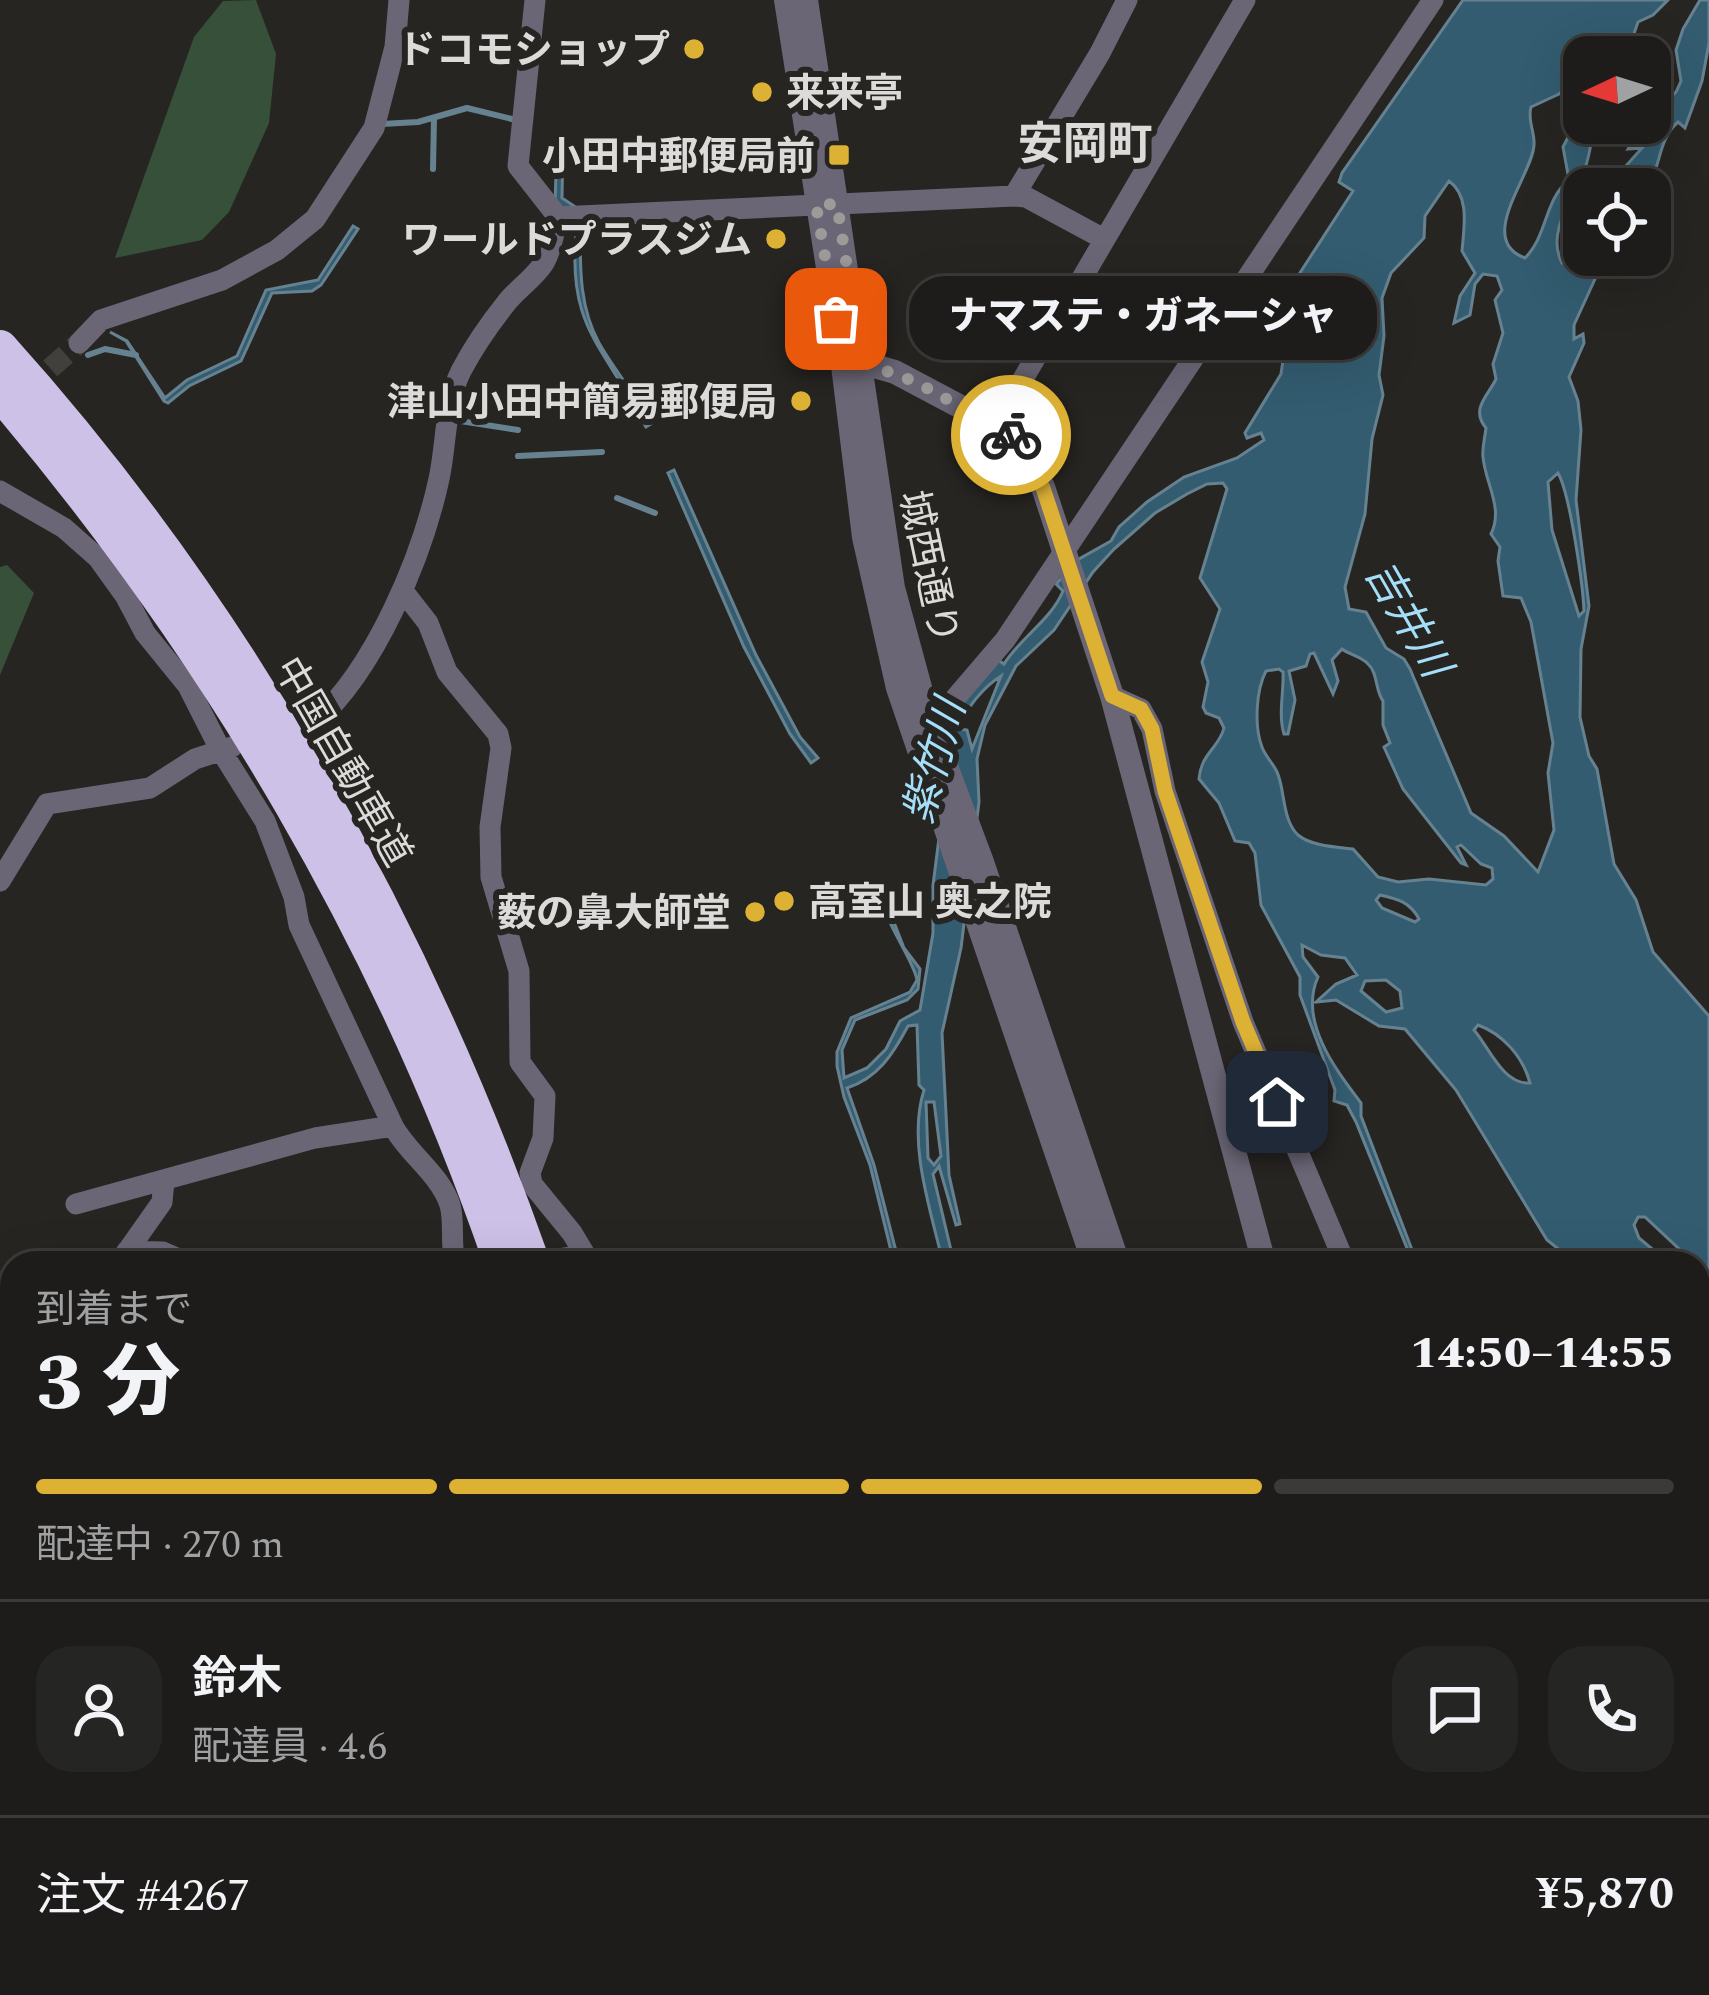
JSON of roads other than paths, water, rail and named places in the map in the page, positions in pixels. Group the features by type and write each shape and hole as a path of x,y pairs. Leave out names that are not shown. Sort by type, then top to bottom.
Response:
{"highway":[{"name":"中国自動車道","path":"0,348 213,623 327,806 421,989 541,1251"},
{"name":"中国自動車道","path":"0,392 60,462 189,638 347,906 403,1018 473,1182 472,1251"}],"street":[{"path":"79,343 101,320 222,280 277,250 315,219 374,128 395,46 399,0"},
{"path":"536,0 518,166 558,217"},
{"name":"城西通り","path":"786,0 935,797 1090,1251"},
{"name":"城西通り","path":"806,0 826,204"},
{"path":"1014,196 1127,0"},
{"path":"996,425 1245,0"},
{"path":"920,726 952,702 1005,640 1066,554 1433,0"},
{"path":"558,217 1014,196 1026,197 1102,238"},
{"path":"314,723 344,691 403,591 430,516 448,404 462,369 507,302 546,261 558,217"},
{"path":"852,359 896,372 1009,432 1043,488 1112,696 1261,1251"},
{"path":"0,491 64,528 98,558 145,633 229,748 265,821 294,897 299,925 393,1126 402,1144 443,1190 468,1251"},
{"path":"403,591 428,622 447,672 498,734 501,748 490,827 491,877 519,968 520,1061 545,1096 543,1138 530,1173 532,1184 581,1251"},
{"path":"1112,696 1141,709 1152,729 1165,791 1243,1022 1340,1251"},
{"name":"城西通り","path":"920,726 942,756 982,862 1114,1251"},
{"path":"0,881 47,804 150,788 195,759 229,748"},
{"path":"76,1204 315,1138 393,1126"},
{"path":"127,1251 162,1202 164,1181"}],"water":[{"path":"1463,0 1668,0 1638,22 1633,36 1563,36 1563,90 1531,107 1534,145 1510,206 1505,237 1511,249 1525,258 1563,186 1557,240 1563,276 1596,276 1574,325 1574,339 1583,334 1584,343 1569,377 1581,430 1576,500 1589,606 1581,649 1580,717 1597,769 1614,864 1636,900 1653,952 1709,1016 1709,1251 1681,1251 1645,1217 1638,1217 1634,1225 1639,1238 1655,1251 1561,1251 1547,1240 1456,1090 1405,1029 1379,1026 1336,1000 1316,1002 1336,984 1357,975 1345,958 1321,955 1302,945 1303,957 1318,977 1313,994 1316,1028 1331,1060 1361,1103 1361,1116 1412,1251 1408,1251 1356,1122 1347,1105 1334,1101 1335,1090 1300,995 1300,977 1261,905 1255,853 1249,843 1235,841 1219,803 1199,779 1224,728 1203,707 1208,682 1202,662 1220,609 1200,578 1227,489 1223,483 1207,484 1155,513 1114,549 1054,630 1016,666 985,725 977,759 979,802 961,948 942,1033 949,1175 960,1224 956,1225 939,1166 933,1174 951,1251 940,1251 919,1154 924,1090 919,1085 917,1025 908,1026 876,1071 847,1088 874,1165 896,1251 891,1251 870,1165 844,1097 837,1052 851,1018 910,992 917,980 886,913 890,912 904,948 920,969 918,989 907,1000 855,1020 842,1050 844,1078 867,1068 886,1049 900,1021 920,1010 933,933 933,885 955,713 994,657 1004,664 1051,611 1063,591 1056,584 1079,559 1111,541 1119,527 1147,502 1184,477 1237,458 1264,440 1261,433 1247,438 1245,433 1281,374 1285,346 1265,333 1268,329 1288,336 1298,289 1294,282 1353,191 1339,182 1342,173","holes":["1449,181 1463,203 1462,251 1475,273 1460,296 1454,323 1470,315 1475,284 1483,274 1497,276 1502,290 1495,300 1503,333 1493,364 1496,379 1480,415 1486,428 1483,457 1495,505 1491,534 1500,547 1503,596 1521,598 1531,622 1553,743 1548,773 1554,830 1538,872 1504,836 1471,813 1410,669 1386,648 1366,612 1349,609 1345,587 1365,514 1372,439 1383,395 1379,375 1382,298 1391,273 1424,238 1425,216","1558,473 1578,561 1584,611 1579,616 1552,530 1548,482","1342,649 1363,660 1375,677 1390,743 1384,747 1403,789 1461,863 1466,865 1457,847 1461,845 1492,868 1493,879 1486,885 1378,877 1353,849 1310,842 1293,829 1277,772 1259,738 1260,688 1266,671 1283,672 1281,711 1284,734 1288,734 1295,700 1289,671 1306,666 1314,653 1333,694 1338,681 1332,660","1001,676 972,749 967,730 960,729 962,722","1380,895 1403,902 1419,919 1415,922 1382,908 1376,900","1386,980 1400,991 1402,1008 1386,1012 1361,991 1365,981","1478,1025 1504,1040 1530,1083 1504,1072 1474,1030","926,1102 934,1102 941,1156 934,1165 928,1158"]},
{"path":"1700,0 1709,0 1709,43 1702,81 1685,128 1678,122 1671,131 1671,97 1681,81 1676,50"},
{"path":"557,142 563,143 562,198 580,210 586,311 599,343 651,424 646,427 602,353 582,312 575,258 577,223 555,204"},
{"path":"1565,144 1591,147 1585,168 1567,168"},
{"path":"1631,144 1665,144 1656,168 1624,168 1642,148 1628,149"},
{"path":"353,226 358,229 321,285 312,291 272,293 241,361 189,386 168,403 126,341 110,332 127,341 165,398 187,380 237,356 266,290 318,280"},
{"path":"674,470 756,655 800,737 818,758 811,763 790,734 744,647 668,473"}],"waterway":[{"path":"382,124 418,122 467,108 516,120"},
{"path":"433,169 434,118"},
{"path":"88,355 105,349 136,355"},
{"path":"454,420 518,430"},
{"path":"518,456 602,452"},
{"path":"617,498 655,513"}],"tunnel":[{"path":"27,389 79,343"}],"place":[{"name":"ドコモショップ","path":"694,49"},
{"name":"来来亭","path":"762,92"},
{"name":"小田中郵便局前","path":"839,155"},
{"name":"ワールドプラスジム","path":"776,239"},
{"name":"ナマステ・ガネーシャ","path":"836,319"},
{"name":"津山小田中簡易郵便局","path":"801,401"},
{"name":"高室山 奥之院","path":"784,901"},
{"name":"薮の鼻大師堂","path":"755,912"}],"district":[{"name":"安岡町","path":"1085,143"}],"water label":[{"name":"吉井川","path":"1409,618"},
{"name":"紫竹川","path":"933,761"}]}
